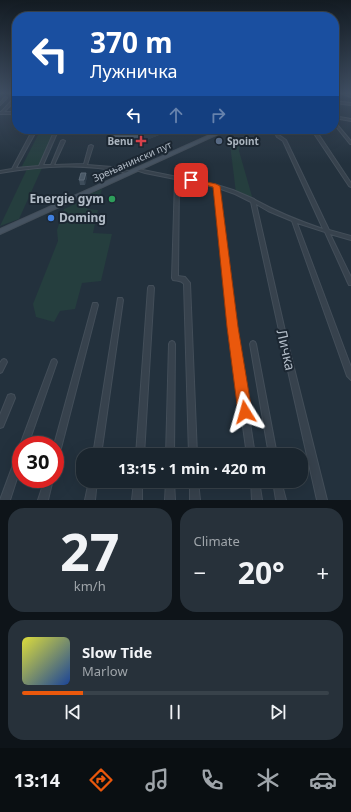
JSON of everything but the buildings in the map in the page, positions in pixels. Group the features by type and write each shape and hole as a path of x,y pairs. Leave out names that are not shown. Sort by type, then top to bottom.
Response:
{"main road":[{"name":"Зрењанински пут","path":"0,230 212,134"},
{"name":"Зрењанински пут","path":"0,230 217,134"}],"street":[{"path":"339,118 349,119 351,124"},
{"path":"339,128 351,143"},
{"path":"40,167 55,134"},
{"path":"277,134 284,140 351,283"},
{"path":"315,134 351,186"},
{"path":"13,170 32,135"},
{"path":"52,166 62,141"},
{"path":"86,166 91,146"},
{"path":"0,172 52,166 86,166 127,172"},
{"path":"138,170 216,186 253,200 294,220 327,232 351,238"},
{"path":"177,178 175,278 183,279 187,283 193,448"},
{"path":"216,186 232,327 250,448"},
{"name":"Личка","path":"253,200 322,500"},
{"path":"294,220 351,376"},
{"path":"140,448 151,288"},
{"path":"98,448 120,300"},
{"path":"60,436 95,305"},
{"path":"170,448 172,344"},
{"path":"253,344 272,448"},
{"path":"0,370 4,362"},
{"path":"27,436 54,362"},
{"path":"0,424 11,398"},
{"path":"4,500 12,478"},
{"path":"43,500 46,488"},
{"path":"90,500 92,488"},
{"path":"137,500 138,488"},
{"path":"170,488 170,500"},
{"path":"194,488 195,500"},
{"path":"256,488 257,500"},
{"path":"278,488 281,500"}],"green space":[{"path":"38,134 54,134 39,166 21,168"},
{"path":"230,144 240,144 239,151 253,200 236,193"},
{"path":"42,168 19,219 0,226 27,169"},
{"path":"102,189 98,203 88,204 87,209 98,210 93,233 112,234 101,281 82,283 75,309 60,311 54,322 36,317 33,304 58,241 57,230 64,209 82,201 82,197"}],"place":[{"name":"Benu","path":"141,141"},
{"name":"Spoint","path":"219,141"},
{"name":"Energie gym","path":"112,199"},
{"name":"Doming","path":"51,218"}],"route":[{"path":"191,180 216,186 232,327 245,412"}]}
